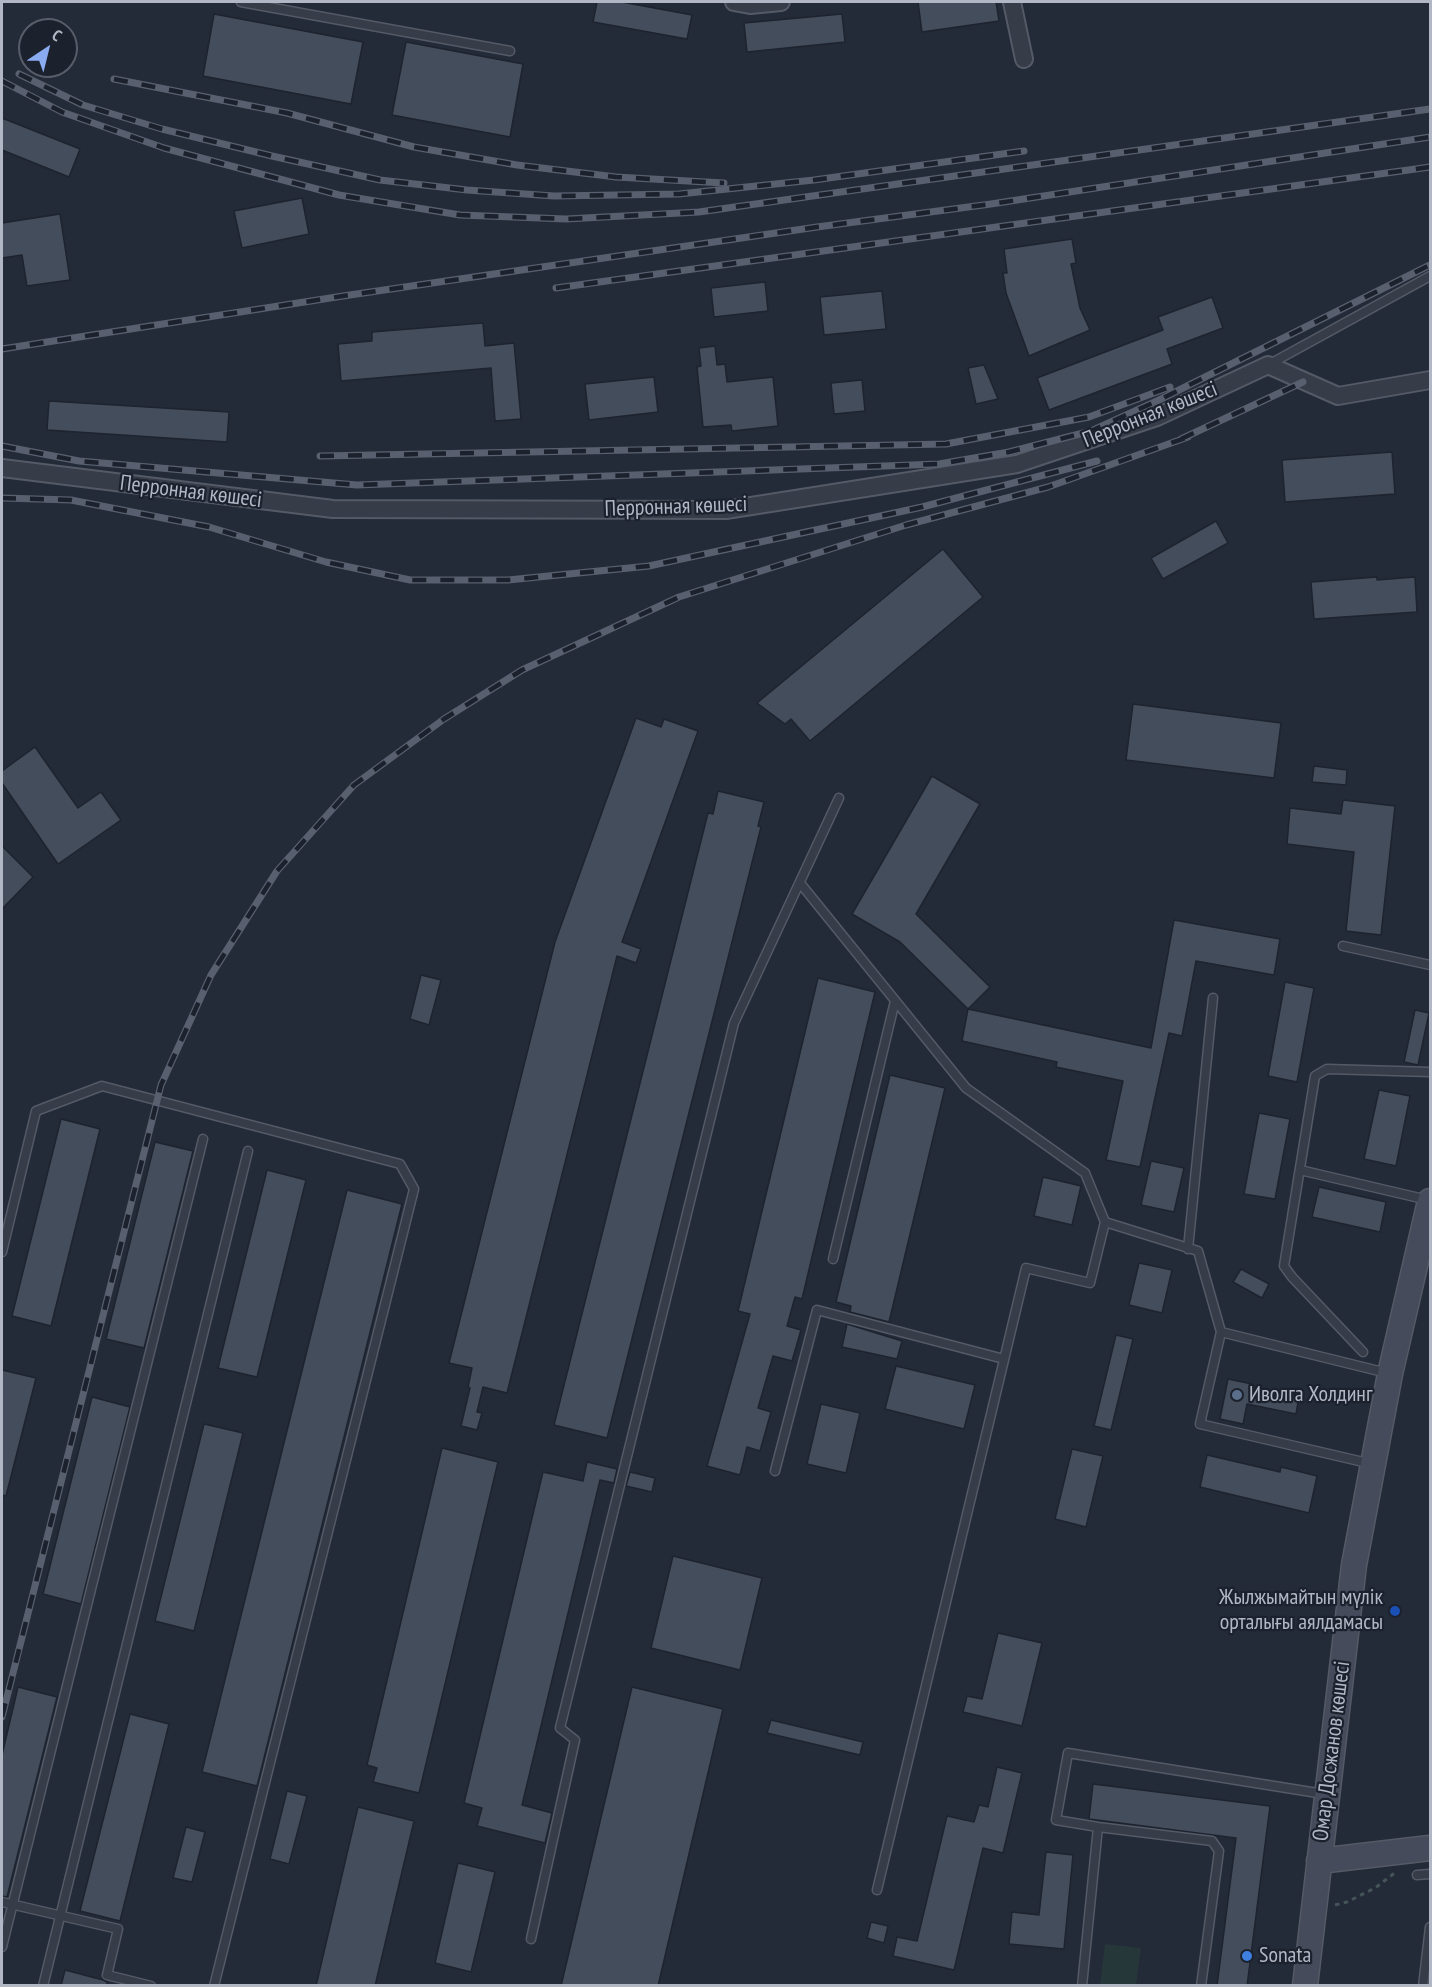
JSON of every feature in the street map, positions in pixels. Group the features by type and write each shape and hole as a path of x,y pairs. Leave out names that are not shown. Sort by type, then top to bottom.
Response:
{"street":[{"path":"742,3 781,2"},
{"path":"1012,2 1024,59"},
{"path":"1268,365 1338,396 1431,380"},
{"name":"Перронная көшесі","path":"2,468 333,509 726,510 1017,464 1156,417 1268,365"},
{"name":"Омар Досжанов көшесі","path":"1305,1986 1354,1564 1390,1374 1431,1201"},
{"path":"1319,1861 1431,1848"}],"lane":[{"path":"241,2 510,51"},
{"path":"1268,365 1431,276"},
{"path":"531,1939 576,1740 560,1728 734,1023 839,798"},
{"path":"800,883 966,1088 1085,1173 1105,1222 1090,1283 1026,1268 877,1890"},
{"path":"1342,946 1431,965"},
{"path":"1188,1249 1213,998"},
{"path":"833,1258 895,1001"},
{"path":"1363,1352 1284,1266 1316,1076 1327,1069 1431,1072"},
{"path":"2,1252 36,1111 102,1086 400,1164 414,1189 214,1986"},
{"path":"2,1947 203,1139"},
{"path":"43,1986 248,1151"},
{"path":"1300,1170 1431,1201"},
{"path":"1105,1222 1198,1251 1221,1332 1200,1424 1372,1464"},
{"path":"775,1471 817,1310 1004,1359"},
{"path":"1221,1332 1390,1374"},
{"path":"1201,1986 1219,1851 1212,1841 1056,1820 1068,1753 1328,1794"},
{"path":"1082,1986 1098,1827"},
{"path":"1417,1875 1431,1875"},
{"path":"2,1902 118,1929 107,1975 151,1986"},
{"path":"1424,1986 1431,1927"}],"path":[{"path":"1335,1905 1347,1902 1375,1888 1400,1868"}],"shaded area":[{"path":"1105,1944 1141,1948 1136,1985 1100,1985"}],"building":[{"path":"597,2 622,2 692,15 687,39 593,22"},
{"path":"918,2 996,2 999,21 922,32"},
{"path":"214,14 363,42 351,104 203,76"},
{"path":"842,14 845,42 747,52 744,23"},
{"path":"406,42 523,64 510,137 392,115"},
{"path":"2,118 80,149 69,177 2,150"},
{"path":"302,198 309,234 242,248 234,211"},
{"path":"60,214 70,280 27,286 22,255 2,258 2,223"},
{"path":"1072,239 1076,263 1071,264 1080,308 1090,330 1029,356 1006,293 1003,273 1007,273 1004,249"},
{"path":"765,282 768,311 714,317 711,288"},
{"path":"882,291 886,329 824,335 820,297"},
{"path":"1212,297 1223,328 1167,349 1172,364 1049,410 1037,378 1163,330 1158,317"},
{"path":"483,323 485,346 514,343 521,419 495,421 491,368 341,381 338,344 372,341 372,332"},
{"path":"715,346 717,365 725,364 727,382 773,377 778,426 732,431 731,425 703,427 697,367 701,366 699,348"},
{"path":"984,365 998,399 976,404 968,368"},
{"path":"654,377 658,412 589,420 585,384"},
{"path":"862,380 865,411 834,414 831,383"},
{"path":"49,401 229,412 227,442 47,430"},
{"path":"1392,452 1395,494 1285,502 1282,460"},
{"path":"1216,521 1228,543 1163,579 1151,558"},
{"path":"943,549 983,597 810,741 791,719 785,724 757,703"},
{"path":"1377,577 1377,580 1415,577 1417,612 1314,619 1311,582"},
{"path":"1133,704 1281,723 1274,778 1126,760"},
{"path":"636,718 661,727 664,719 698,731 622,942 641,949 636,963 617,956 507,1393 483,1387 477,1412 482,1413 477,1430 461,1426 472,1368 449,1363 555,942"},
{"path":"35,747 78,808 101,792 121,820 58,864 2,783 2,771"},
{"path":"1314,766 1347,770 1346,785 1312,782"},
{"path":"932,776 980,804 916,914 990,987 968,1009 900,942 852,914"},
{"path":"718,791 764,802 758,826 761,827 607,1438 554,1425 708,813 713,814"},
{"path":"1343,800 1395,806 1381,935 1346,931 1354,852 1287,844 1290,808 1341,814"},
{"path":"2,846 33,877 2,909"},
{"path":"1174,920 1280,939 1274,975 1196,961 1182,1036 1169,1033 1140,1167 1106,1160 1123,1081 1056,1067 1057,1062 962,1041 968,1009 1151,1048"},
{"path":"421,975 441,980 429,1025 410,1019"},
{"path":"818,978 875,992 802,1299 795,1297 787,1326 801,1330 792,1361 773,1356 758,1408 771,1412 760,1451 747,1447 740,1475 707,1466 750,1314 738,1311"},
{"path":"1285,982 1314,988 1297,1082 1268,1076"},
{"path":"1415,1010 1429,1013 1418,1065 1404,1062"},
{"path":"890,1075 945,1088 889,1322 850,1312 851,1306 836,1302"},
{"path":"1379,1090 1410,1096 1396,1166 1364,1159"},
{"path":"1259,1113 1290,1119 1275,1199 1244,1194"},
{"path":"61,1119 100,1129 51,1326 12,1316"},
{"path":"155,1142 193,1151 144,1348 106,1339"},
{"path":"1151,1161 1184,1168 1174,1212 1141,1205"},
{"path":"267,1170 306,1180 257,1377 218,1368"},
{"path":"1043,1177 1081,1186 1072,1225 1034,1216"},
{"path":"1319,1187 1386,1202 1380,1232 1312,1217"},
{"path":"347,1190 402,1204 257,1786 202,1772"},
{"path":"1139,1263 1172,1270 1162,1313 1129,1305"},
{"path":"1241,1269 1269,1284 1262,1298 1233,1282"},
{"path":"847,1324 902,1341 897,1359 842,1347"},
{"path":"1116,1335 1133,1339 1111,1430 1094,1426"},
{"path":"896,1366 975,1385 964,1429 885,1409"},
{"path":"2,1370 36,1378 6,1496 2,1495"},
{"path":"1228,1379 1299,1396 1296,1414 1247,1404 1243,1424 1220,1419"},
{"path":"92,1397 130,1407 81,1604 43,1594"},
{"path":"821,1404 860,1413 846,1473 807,1464"},
{"path":"204,1424 243,1433 194,1631 155,1621"},
{"path":"442,1448 498,1462 419,1793 373,1782 377,1768 367,1765"},
{"path":"1072,1449 1103,1456 1086,1527 1055,1519"},
{"path":"1207,1455 1280,1472 1281,1467 1317,1476 1309,1513 1200,1487"},
{"path":"587,1462 617,1469 614,1483 600,1480 522,1805 552,1813 545,1843 477,1826 482,1808 464,1803 543,1472 583,1481"},
{"path":"630,1472 655,1478 652,1492 626,1486"},
{"path":"673,1556 762,1578 740,1670 651,1648"},
{"path":"998,1633 1042,1643 1022,1726 963,1712 967,1696 982,1699"},
{"path":"18,1687 57,1697 7,1897 2,1896 2,1755"},
{"path":"632,1687 723,1709 658,1986 561,1986"},
{"path":"130,1714 169,1724 120,1921 80,1911"},
{"path":"771,1720 863,1742 860,1755 767,1733"},
{"path":"997,1767 1022,1773 1003,1853 983,1848 954,1970 893,1956 897,1937 917,1941 947,1816 974,1822 979,1805 988,1807"},
{"path":"1093,1784 1270,1806 1247,1986 1217,1986 1236,1838 1089,1819"},
{"path":"287,1791 307,1796 289,1864 270,1859"},
{"path":"358,1807 414,1821 375,1986 316,1986"},
{"path":"186,1827 205,1832 192,1882 173,1878"},
{"path":"1046,1852 1073,1855 1064,1949 1009,1944 1012,1912 1039,1915"},
{"path":"458,1863 495,1872 471,1972 435,1963"},
{"path":"871,1922 888,1926 884,1943 867,1938"},
{"path":"65,1970 103,1980 107,1982 107,1986 61,1986"}],"railway":[{"path":"27,78 83,105 162,129 380,180 467,190 554,196 679,194 814,180 1024,151"},
{"path":"114,79 287,113 414,147 517,165 616,177 724,183"},
{"path":"2,81 62,112 164,148 339,195 460,215 566,219 699,212 1430,109"},
{"path":"2,349 343,296 991,204 1430,137"},
{"path":"556,288 1430,167"},
{"path":"2,446 79,461 357,485 939,464 1009,452 1091,431 1159,400 1430,265"},
{"path":"1181,439 1303,382"},
{"path":"320,456 946,444 1089,417 1170,387"},
{"path":"2,1717 161,1085 211,975 277,871 354,785 444,719 522,670 679,597 906,525 1048,487 1188,437"},
{"path":"2,498 71,500 209,527 326,562 410,580 508,580 649,566 922,507 1097,461"}],"place":[{"name":"Иволга Холдинг","path":"1237,1395"},
{"name":"Жылжымайтын мүлік орталығы аялдамасы","path":"1395,1611"},
{"name":"Sonata","path":"1247,1956"}]}
